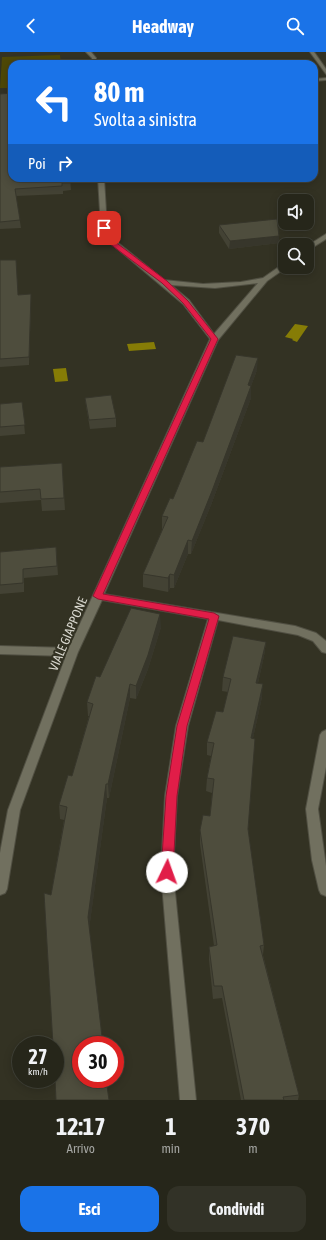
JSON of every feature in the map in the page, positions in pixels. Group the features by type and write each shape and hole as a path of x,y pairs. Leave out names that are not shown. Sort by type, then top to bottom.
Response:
{"street":[{"path":"88,52 94,60"},
{"path":"318,61 326,74"},
{"path":"101,182 104,228 107,235 116,246 164,282 186,302 214,339"},
{"path":"314,244 326,236"},
{"name":"VIALE GIAPPONE","path":"0,889 14,810 72,652 214,339 266,278 278,270"},
{"path":"164,282 208,286 232,285 266,278"},
{"path":"98,596 304,632 319,640 326,649"},
{"path":"188,1100 167,872 171,796 182,726 214,616"},
{"path":"0,650 72,652"},
{"path":"326,735 312,808 318,860 326,890"}],"shaded area":[{"path":"60,55 61,60 8,60 8,88 0,88 2,57"},
{"path":"295,324 308,326 297,342 292,340 293,339 285,337"},
{"path":"154,342 156,349 129,351 127,344"},
{"path":"66,368 68,381 55,382 53,369"}],"building":[{"path":"8,93 8,182 71,183 62,183 62,186 15,189 20,220 0,222 0,94"},
{"path":"277,219 279,236 230,241 219,225"},
{"path":"0,260 16,260 18,295 31,294 29,357 0,359"},
{"path":"236,355 258,358 248,385 251,386 192,541 188,540 174,575 170,574 168,578 143,574 168,517 162,516 170,498 173,499 197,441 203,442"},
{"path":"111,395 116,418 89,420 85,398"},
{"path":"22,402 25,425 0,427 0,404"},
{"path":"62,463 64,498 41,499 40,489 0,492 0,467"},
{"path":"56,547 57,566 23,569 23,583 0,585 0,552"},
{"path":"131,608 160,614 148,655 136,686 130,684 108,784 106,784 88,917 102,1036 72,1036 72,1088 107,1088 109,1100 56,1100 55,1088 64,1088 64,1036 52,1036 44,893 51,895 67,807 59,805 68,775 72,776 93,704 87,702 96,676 100,677"},
{"path":"233,636 266,642 256,683 263,684 251,738 255,739 248,829 264,945 260,946 299,1095 283,1097 284,1100 244,1100 222,986 214,986 209,947 217,945 200,830 203,815 210,816 214,779 207,778 214,743 207,742 216,711 223,712 231,679 223,677"}],"route":[{"path":"104,228 112,242 164,282 186,302 214,339 98,596 214,616 182,726 171,796 167,872"}]}
